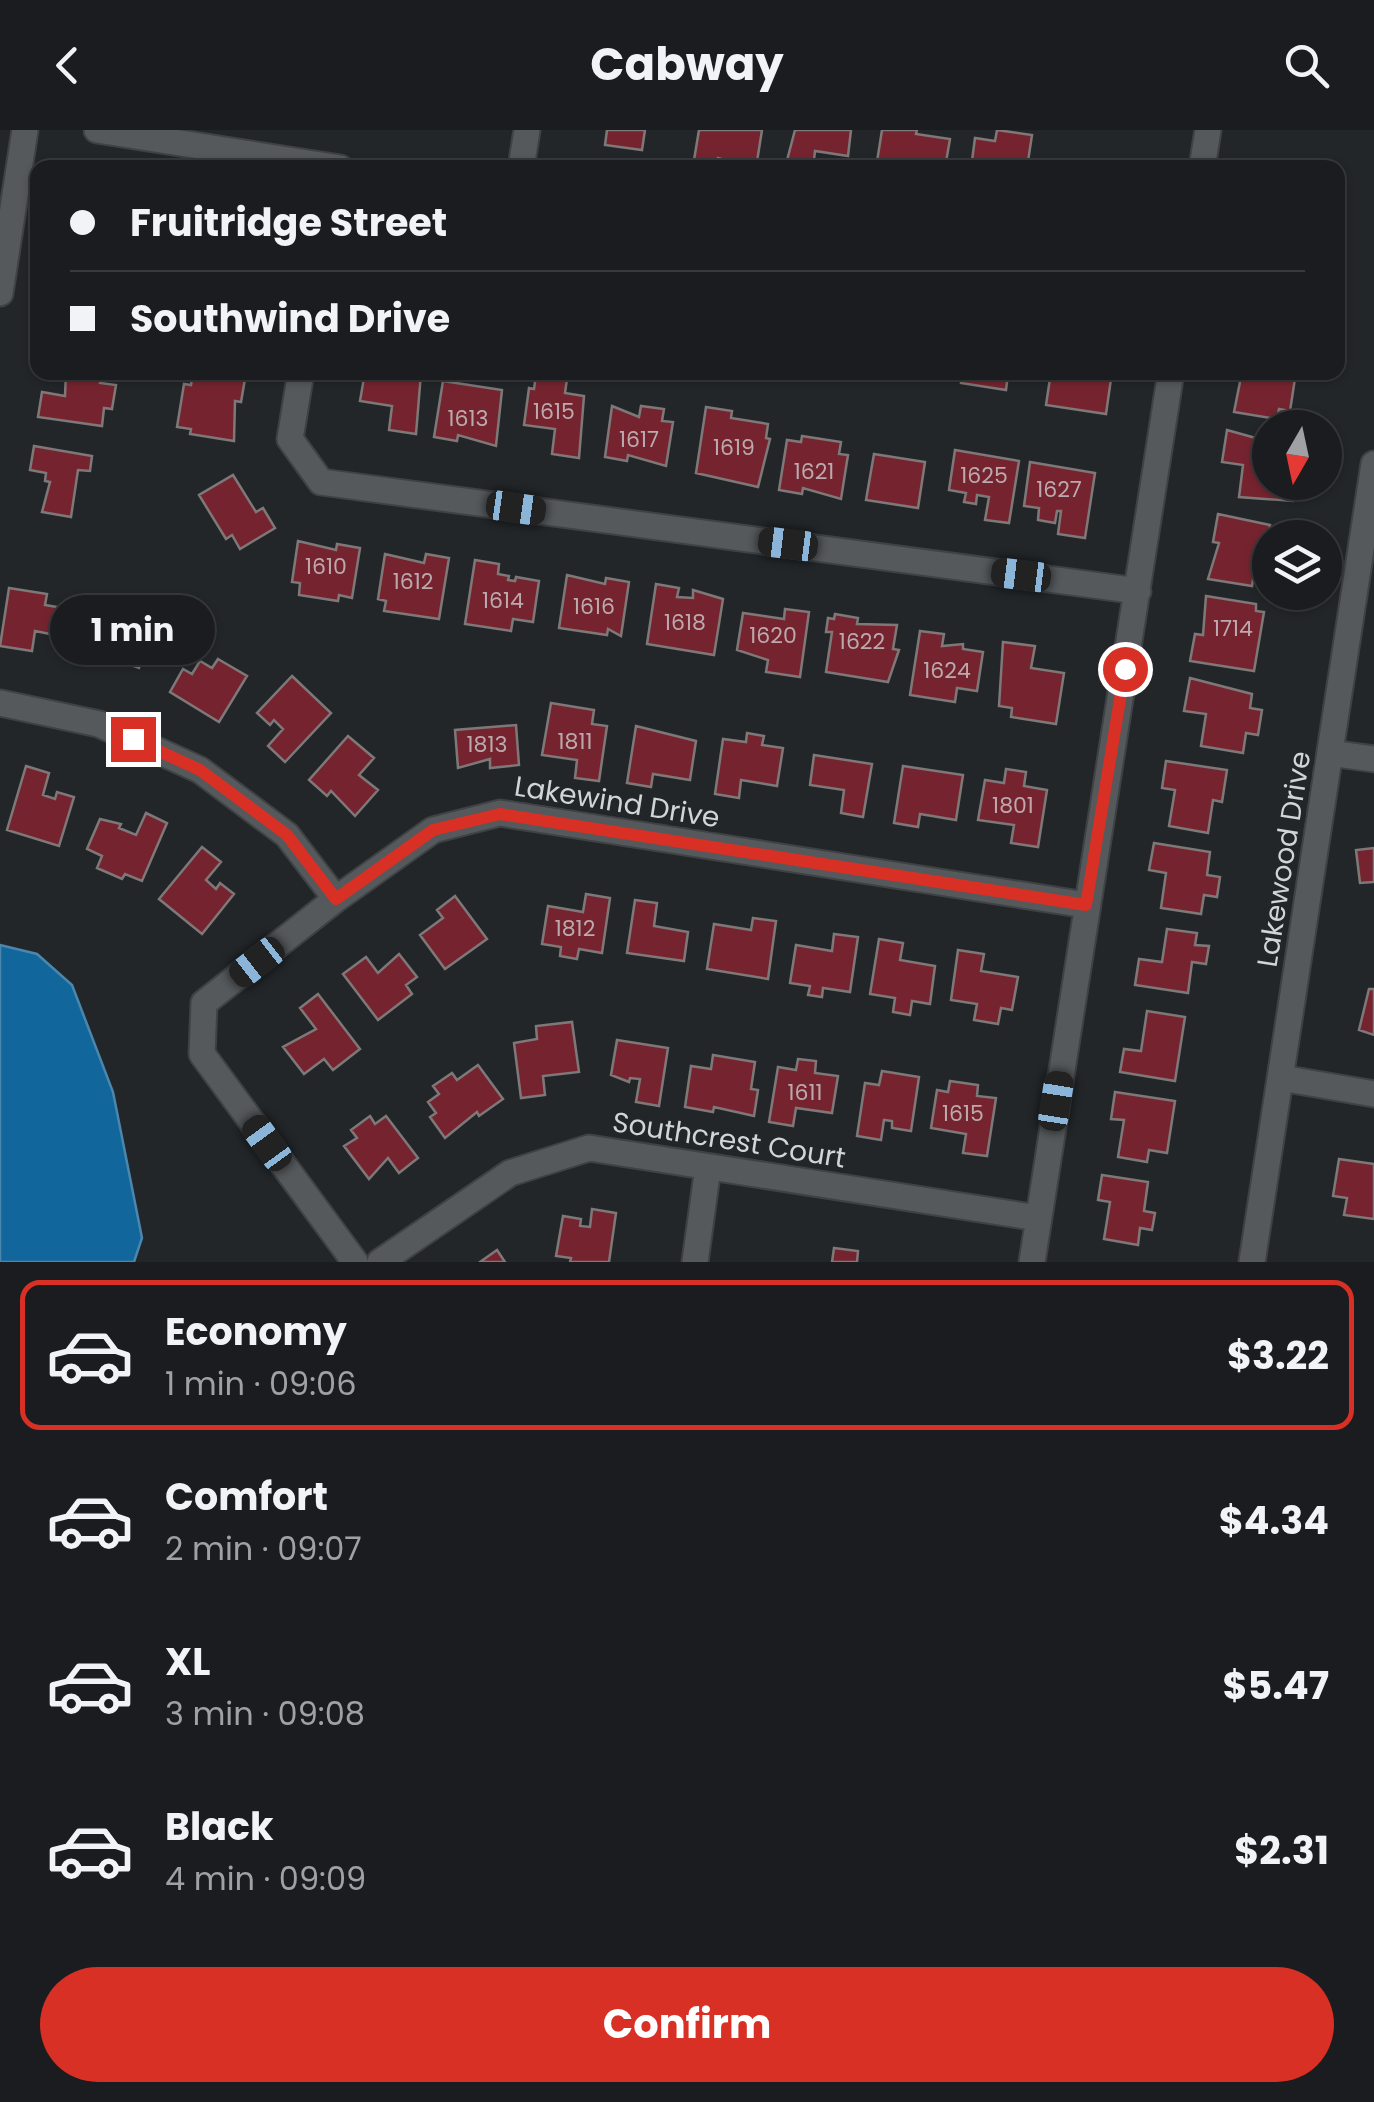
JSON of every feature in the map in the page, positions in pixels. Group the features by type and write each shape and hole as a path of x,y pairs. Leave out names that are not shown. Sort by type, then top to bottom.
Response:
{"street":[{"path":"0,293 25,130"},
{"path":"96,130 292,160"},
{"path":"522,160 526,130"},
{"path":"1203,160 1208,130"},
{"path":"301,380 290,439 322,482 1138,591"},
{"path":"1032,1262 1170,380"},
{"name":"Lakewood Drive","path":"1252,1262 1374,464"},
{"path":"0,703 99,724 200,770 287,835 336,899"},
{"path":"1330,753 1374,759"},
{"name":"Lakewind Drive","path":"355,1262 202,1054 204,1003 336,899 433,830 500,814 1086,905"},
{"path":"1280,1078 1374,1094"},
{"name":"Southcrest Court","path":"380,1262 510,1173 589,1148 1038,1218"},
{"path":"695,1262 708,1167"}],"water":[{"path":"0,945 37,954 72,985 113,1092 142,1238 134,1262 0,1262"}],"building":[{"path":"607,130 645,130 642,150 605,145"},
{"path":"699,130 762,130 757,160 694,160"},
{"path":"795,130 851,130 848,156 815,151 814,160 787,160"},
{"path":"882,130 917,130 916,134 950,139 946,160 877,160"},
{"path":"997,130 1032,135 1028,160 972,160 975,138 995,141"},
{"path":"66,380 101,380 100,383 116,385 112,409 104,408 102,426 38,417 42,392 65,396"},
{"path":"192,380 245,380 241,402 235,401 234,441 190,434 191,429 177,427 184,384 191,385"},
{"path":"364,380 420,380 416,434 389,430 392,406 360,401"},
{"path":"535,380 567,380 565,393 584,396 579,458 552,454 555,429 524,425 529,388 534,389"},
{"path":"962,380 1007,380 1006,390 961,383"},
{"path":"1050,380 1111,380 1106,414 1046,405"},
{"path":"1240,380 1295,380 1290,410 1252,410 1252,415 1234,412"},
{"path":"443,381 502,390 496,446 458,435 457,441 434,437"},
{"path":"612,406 639,417 641,406 664,409 662,421 673,422 666,466 628,455 627,461 605,457"},
{"path":"706,407 732,411 731,418 768,424 766,438 770,439 758,487 696,473"},
{"path":"1227,430 1252,437 1252,498 1239,497 1243,465 1222,462"},
{"path":"802,436 841,442 839,454 848,455 841,499 803,488 802,494 779,490 787,440 801,442"},
{"path":"34,446 92,456 90,471 78,470 71,517 42,512 50,482 45,481 46,473 30,470"},
{"path":"955,450 1019,461 1009,523 985,520 989,497 977,495 976,504 964,502 966,493 949,490"},
{"path":"874,454 925,462 918,508 866,500"},
{"path":"1030,462 1095,473 1085,538 1058,534 1061,511 1057,511 1055,523 1038,520 1039,508 1024,506"},
{"path":"233,475 256,512 263,508 275,528 240,549 232,535 226,539 199,495"},
{"path":"1218,514 1252,521 1252,586 1208,579 1219,543 1213,542"},
{"path":"298,541 336,550 337,544 360,548 352,598 339,595 338,601 299,595 300,583 292,582"},
{"path":"385,554 424,563 426,554 449,558 439,619 384,611 386,601 378,599"},
{"path":"475,560 499,564 498,574 509,576 508,580 515,581 516,577 539,581 533,622 513,619 511,631 465,624"},
{"path":"567,575 605,584 606,578 629,582 621,636 608,629 607,635 559,628"},
{"path":"656,584 679,588 677,597 693,598 693,590 723,599 714,655 647,644"},
{"path":"9,588 47,594 45,605 69,609 65,637 35,631 32,651 0,646"},
{"path":"1206,596 1252,603 1252,610 1264,612 1254,671 1190,661 1195,634 1203,635"},
{"path":"104,600 156,623 139,668 107,656 105,664 83,656"},
{"path":"785,609 809,612 800,677 766,672 768,660 737,650 743,613 784,619"},
{"path":"835,614 858,618 857,624 897,625 893,649 899,650 888,682 826,672 832,632 826,632 828,618 834,619"},
{"path":"920,631 944,634 942,646 963,644 963,649 983,652 977,691 957,688 955,702 910,695"},
{"path":"1003,642 1035,646 1031,668 1064,673 1056,724 1011,717 1012,708 999,706"},
{"path":"218,659 247,676 219,722 170,692 183,669 192,674 200,661 212,668"},
{"path":"292,676 331,713 285,762 268,746 283,729 274,720 270,725 257,713"},
{"path":"1190,678 1252,694 1250,708 1262,710 1258,735 1246,733 1243,753 1201,746 1206,714 1184,711"},
{"path":"551,703 594,710 592,724 607,726 599,781 575,778 577,760 542,755"},
{"path":"516,725 519,765 490,768 490,759 458,768 455,730"},
{"path":"636,726 696,741 690,780 653,774 651,787 627,783"},
{"path":"747,733 764,736 762,745 783,748 777,786 741,780 739,798 715,794 723,739 746,742"},
{"path":"348,736 374,758 359,775 378,790 355,816 331,791 327,796 309,780"},
{"path":"814,755 872,764 863,817 841,813 844,790 810,785"},
{"path":"1166,761 1227,770 1222,802 1213,800 1208,833 1169,826 1175,790 1162,788"},
{"path":"26,766 49,773 43,795 55,799 57,792 74,797 59,846 7,830"},
{"path":"903,766 963,775 956,820 920,814 918,827 894,823"},
{"path":"1006,769 1026,772 1024,786 1047,790 1038,847 1011,843 1014,825 978,820 985,780 1004,783"},
{"path":"146,813 167,823 142,881 125,874 122,879 97,868 102,856 87,849 100,819 121,824 119,828 136,835"},
{"path":"1154,843 1210,852 1207,875 1220,877 1217,897 1204,895 1201,914 1161,908 1166,873 1149,870"},
{"path":"202,847 221,862 206,880 216,889 220,883 234,894 202,934 159,899"},
{"path":"1374,848 1374,882 1360,883 1356,850"},
{"path":"586,894 610,898 602,953 579,949 577,959 560,956 561,947 542,944 548,906 583,912"},
{"path":"455,896 487,939 445,969 420,935 443,918 437,910"},
{"path":"635,900 657,903 654,926 688,932 684,961 627,953"},
{"path":"753,918 776,921 768,979 707,969 714,924 751,930"},
{"path":"1167,929 1197,933 1195,945 1209,946 1206,964 1192,962 1188,993 1135,985 1139,959 1162,962"},
{"path":"834,934 858,937 850,992 823,988 822,997 808,995 810,986 790,983 796,945 832,951"},
{"path":"879,939 903,943 900,960 935,966 930,1004 912,1001 910,1015 893,1012 895,998 870,994"},
{"path":"958,950 984,954 981,971 1018,977 1012,1010 1001,1008 998,1024 974,1020 977,1004 951,1000"},
{"path":"399,954 417,977 406,985 412,994 378,1020 343,974 366,957 378,973"},
{"path":"1369,989 1374,989 1374,1035 1359,1030"},
{"path":"318,994 360,1049 333,1070 324,1059 304,1074 283,1047 316,1029 300,1008"},
{"path":"1147,1011 1185,1017 1175,1081 1120,1072 1124,1049 1141,1051"},
{"path":"572,1022 579,1072 543,1076 545,1095 521,1098 514,1043 537,1039 536,1026"},
{"path":"617,1040 668,1048 659,1106 636,1102 640,1079 630,1078 629,1082 611,1075"},
{"path":"713,1055 755,1062 751,1089 758,1090 754,1116 714,1107 713,1112 685,1107 691,1066 711,1069"},
{"path":"798,1059 816,1061 815,1073 838,1076 832,1113 796,1108 793,1126 769,1122 778,1067 796,1070"},
{"path":"478,1065 503,1099 479,1116 477,1112 445,1138 430,1117 436,1113 428,1102 439,1094 433,1086 452,1073 457,1080"},
{"path":"882,1071 919,1077 911,1131 892,1128 892,1121 884,1120 881,1140 857,1136 865,1083 879,1085"},
{"path":"950,1081 978,1085 977,1096 996,1098 987,1156 963,1153 966,1134 931,1128 937,1090 948,1092"},
{"path":"1115,1092 1175,1101 1167,1153 1149,1150 1147,1162 1118,1157 1124,1120 1111,1119"},
{"path":"370,1116 375,1124 386,1116 418,1158 399,1173 388,1158 369,1179 344,1146 357,1138 351,1130"},
{"path":"1339,1159 1374,1164 1374,1219 1344,1215 1347,1198 1333,1196"},
{"path":"1102,1175 1148,1182 1144,1211 1155,1213 1152,1230 1140,1228 1138,1245 1104,1239 1110,1202 1098,1200"},
{"path":"592,1209 616,1213 609,1262 570,1262 571,1258 556,1256 563,1216 581,1219 580,1226 590,1227"},
{"path":"834,1248 858,1251 857,1262 832,1262"},
{"path":"497,1250 505,1262 480,1262"}],"route":[{"path":"133,739 200,770 287,835 336,899 433,830 500,814 1086,905 1125,669"}]}
